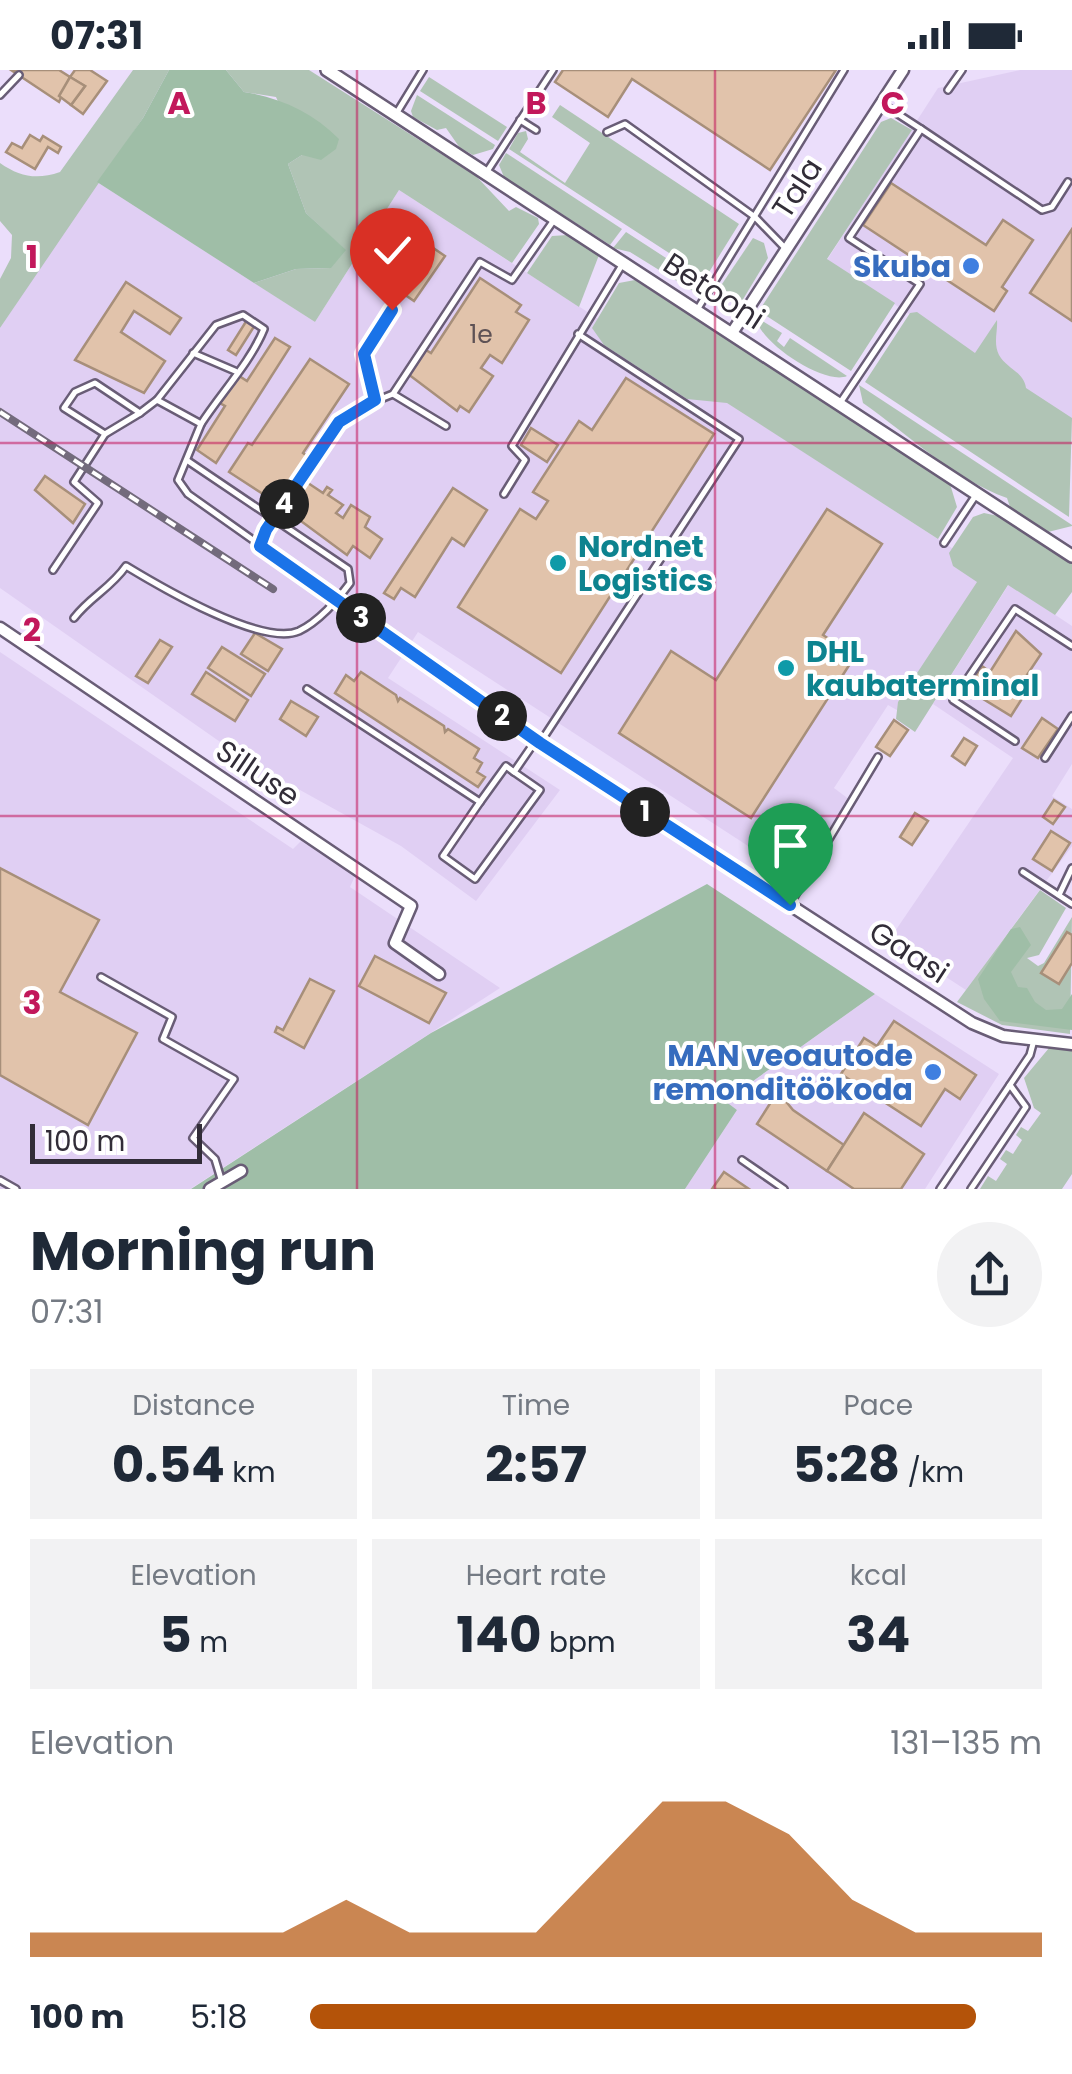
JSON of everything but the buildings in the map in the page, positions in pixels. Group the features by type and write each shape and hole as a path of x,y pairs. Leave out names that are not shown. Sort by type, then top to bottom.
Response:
{"street":[{"name":"Betooni","path":"328,70 1068,554"},
{"name":"Tala","path":"732,332 903,70"},
{"name":"Gaasi","path":"360,616 538,742 972,1023 1003,1036 1072,1044"},
{"name":"Silluse","path":"0,628 411,906 396,942 439,974"},
{"path":"210,1189 241,1171"}],"lane":[{"path":"396,114 423,70"},
{"path":"486,172 553,70"},
{"path":"697,311 844,70"},
{"path":"948,90 962,70"},
{"path":"0,95 19,75"},
{"path":"882,104 1042,210 1052,207 1068,182"},
{"path":"520,120 536,130"},
{"path":"607,132 625,124 754,217 786,249"},
{"path":"840,404 920,284 848,238 921,129"},
{"path":"260,546 339,422 393,394 480,262 512,280 556,218"},
{"path":"504,494 525,460 512,446 624,262"},
{"path":"375,400 364,354 392,310"},
{"path":"53,570 98,503 94,495 74,482 105,434 157,400 216,325 243,314 254,318 264,330 256,348 235,371 201,424 188,461 348,569 350,583 336,602 298,632 279,633 198,609 126,566 114,584 92,595 74,618"},
{"path":"514,772 538,742 739,439 578,334"},
{"path":"193,352 235,371"},
{"path":"105,434 64,408 75,392 95,383 140,413"},
{"path":"393,394 446,426"},
{"path":"157,400 201,424"},
{"name":"Gaasi","path":"188,461 178,480 188,494 360,616"},
{"path":"944,543 976,495"},
{"path":"1068,554 1072,538"},
{"path":"1015,741 953,700 1016,609 1072,646"},
{"path":"307,689 480,802"},
{"path":"1045,758 1072,716"},
{"path":"790,905 878,756"},
{"path":"506,766 514,772 540,790 476,879 443,856 506,766"},
{"path":"1059,896 1072,868"},
{"path":"1023,872 1072,904"},
{"path":"101,977 172,1016 163,1039 234,1079 193,1138 215,1160 222,1182"},
{"path":"940,1189 1010,1085 1034,1040"},
{"path":"971,1189 1026,1108 1010,1085"},
{"path":"742,1160 784,1189"},
{"path":"0,1180 16,1189"}],"shaded area":[{"path":"1020,70 1072,70 1072,421 827,260 938,88"},
{"path":"97,182 315,322 399,190 992,574 902,713 888,705 834,788 850,800 799,879 418,632 388,678 560,790 476,901 401,846 246,760 0,588 0,328"},
{"path":"1009,584 1072,626 1072,764 1052,796 1072,809 1072,846 966,990 889,940 1013,758 933,704"},
{"path":"0,652 293,849 301,841 355,876 350,887 500,988 190,1189 0,1189"},
{"path":"875,994 999,1074 925,1189 685,1189 737,1110 724,1102"}],"green space":[{"path":"133,70 169,70 143,118 0,328 0,279 11,258 12,235 0,221 0,163 29,176 60,172"},
{"path":"169,70 226,70 244,92 296,108 339,139 336,149 321,160 302,155 288,164 306,213 346,250 331,268 296,269 254,283 97,182 143,118"},
{"path":"226,70 309,70 476,176 509,211 516,207 538,218 539,224 512,263 399,190 315,322 254,283 296,269 330,268 345,250 306,213 288,164 302,155 276,97 244,92"},
{"path":"429,77 507,127 498,141 420,91"},
{"path":"417,95 495,145 493,149 473,155 460,148 446,128 437,130 413,117 411,111"},
{"path":"560,105 739,224 706,277 509,149 518,133 526,131 528,139 520,152 565,183 590,143 552,117"},
{"path":"891,118 912,130 827,259 895,303 851,371 759,311 881,122"},
{"path":"506,153 622,229 610,245 504,177 499,165"},
{"path":"626,232 703,282 693,291 630,252 613,248"},
{"path":"568,235 599,255 579,307 527,273 552,236"},
{"path":"753,238 764,243 768,258 742,301 720,287"},
{"path":"635,280 950,484 957,507 938,539 727,403 687,399 604,345 592,328 619,283"},
{"path":"917,312 975,353 997,320 996,346 1002,360 1022,378 1026,388 1072,418 1069,517 865,382 910,313"},
{"path":"756,317 782,333 777,341 784,347 790,338 847,376 823,374 793,359 767,338"},
{"path":"859,385 1072,526 1048,532 1010,507 1007,498 969,480 863,403"},
{"path":"984,513 998,516 1072,564 1072,592 1055,615 1008,585 915,732 896,719 898,702 977,582 953,566 949,553 973,517"},
{"path":"707,884 875,994 725,1101 737,1110 685,1189 191,1189 431,1033"},
{"path":"1040,890 1066,908 1039,955 1027,958 1038,966 1044,963 1072,917 1070,1034 1002,1025 957,1002"},
{"path":"1020,927 1031,945 1011,972 1018,987 1027,988 1035,1002 1046,1010 1062,1009 1072,994 1072,1030 1000,1021 984,999 978,979 1011,929"},
{"path":"1049,1048 1072,1049 1072,1174 1062,1189 980,1189 988,1176 996,1181 1007,1164 1000,1159 1006,1150 1013,1154 1022,1140 1016,1135 1021,1127 1028,1131 1041,1113 1034,1108 1024,1078"}],"railway":[{"path":"0,412 273,589"}],"place":[{"name":"Skuba","path":"971,266"},
{"name":"Nordnet Logistics","path":"558,563"},
{"name":"DHL kaubaterminal","path":"786,668"},
{"name":"MAN veoautode remonditöökoda","path":"933,1072"}],"route":[{"path":"392,310 364,354 375,400 339,422 266,530 260,546 540,743 790,905"}]}
